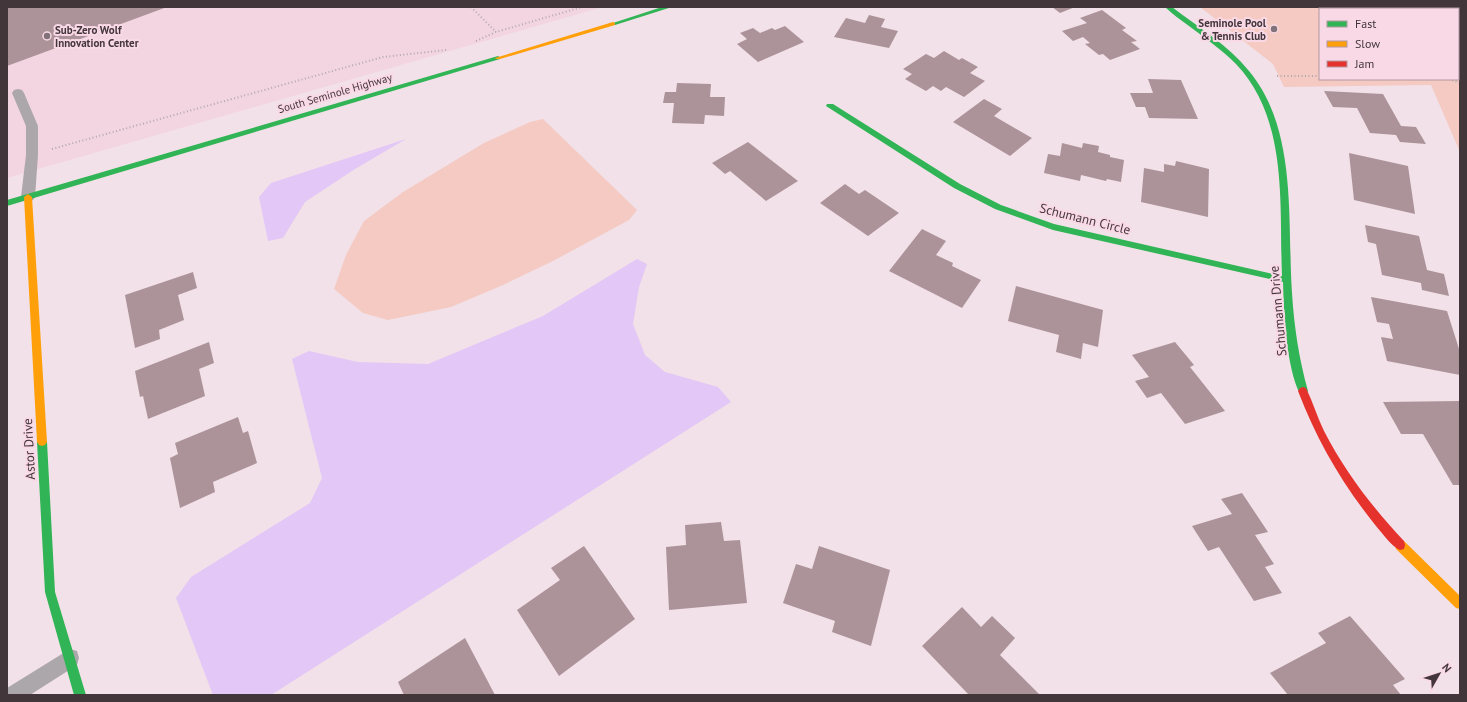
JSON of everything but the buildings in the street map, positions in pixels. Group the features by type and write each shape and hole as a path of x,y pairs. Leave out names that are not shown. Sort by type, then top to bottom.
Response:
{"street":[{"name":"South Seminole Highway","path":"7,203 669,7"},
{"name":"Schumann Drive","path":"1168,7 1238,62 1249,76 1270,110 1276,128 1284,181 1287,280 1295,357 1309,408 1339,466 1374,518 1417,564 1460,604"},
{"name":"Schumann Circle","path":"830,106 957,186 998,207 1053,227 1287,280"},
{"name":"Astor Drive","path":"28,196 50,592 80,695"}],"lane":[{"path":"18,93 32,126 32,154 28,196"},
{"path":"13,695 70,658"}],"path":[{"path":"470,7 496,32"},
{"path":"470,44 496,32 582,7"},
{"path":"32,154 383,57 448,50"},
{"path":"1275,76 1319,76"}],"shaded area":[{"path":"7,7 603,7 7,178"},
{"name":"Seminole Pool & Tennis Club","path":"1200,7 1460,7 1460,152 1431,85 1284,87 1273,64"},
{"path":"543,119 637,210 629,220 553,261 503,285 451,307 388,320 363,313 334,289 346,255 364,221 403,192 484,143 530,122"},
{"path":"406,139 355,169 305,202 283,238 268,241 259,197 271,183"},
{"path":"637,259 647,264 639,287 633,324 645,355 665,372 718,387 731,402 271,695 213,695 176,598 191,577 310,503 322,478 292,359 309,351 358,362 428,364 543,316"}],"traffic: fast":[{"path":"613,24 669,7"},
{"path":"1168,7 1209,38 1238,63 1259,90 1268,109 1275,129 1282,169 1289,313 1294,353 1303,391"},
{"path":"7,203 498,58"},
{"path":"830,106 957,186 998,207 1053,227 1287,280"},
{"path":"42,442 50,592 80,695"}],"traffic: slow":[{"path":"498,58 613,24"},
{"path":"28,197 42,442"},
{"path":"1400,545 1460,604"}],"traffic: jam":[{"path":"1303,391 1320,433 1343,473 1370,511 1400,545"}],"place":[{"name":"Seminole Pool & Tennis Club","path":"1274,29"},
{"name":"Sub-Zero Wolf Innovation Center","path":"47,36"}]}
